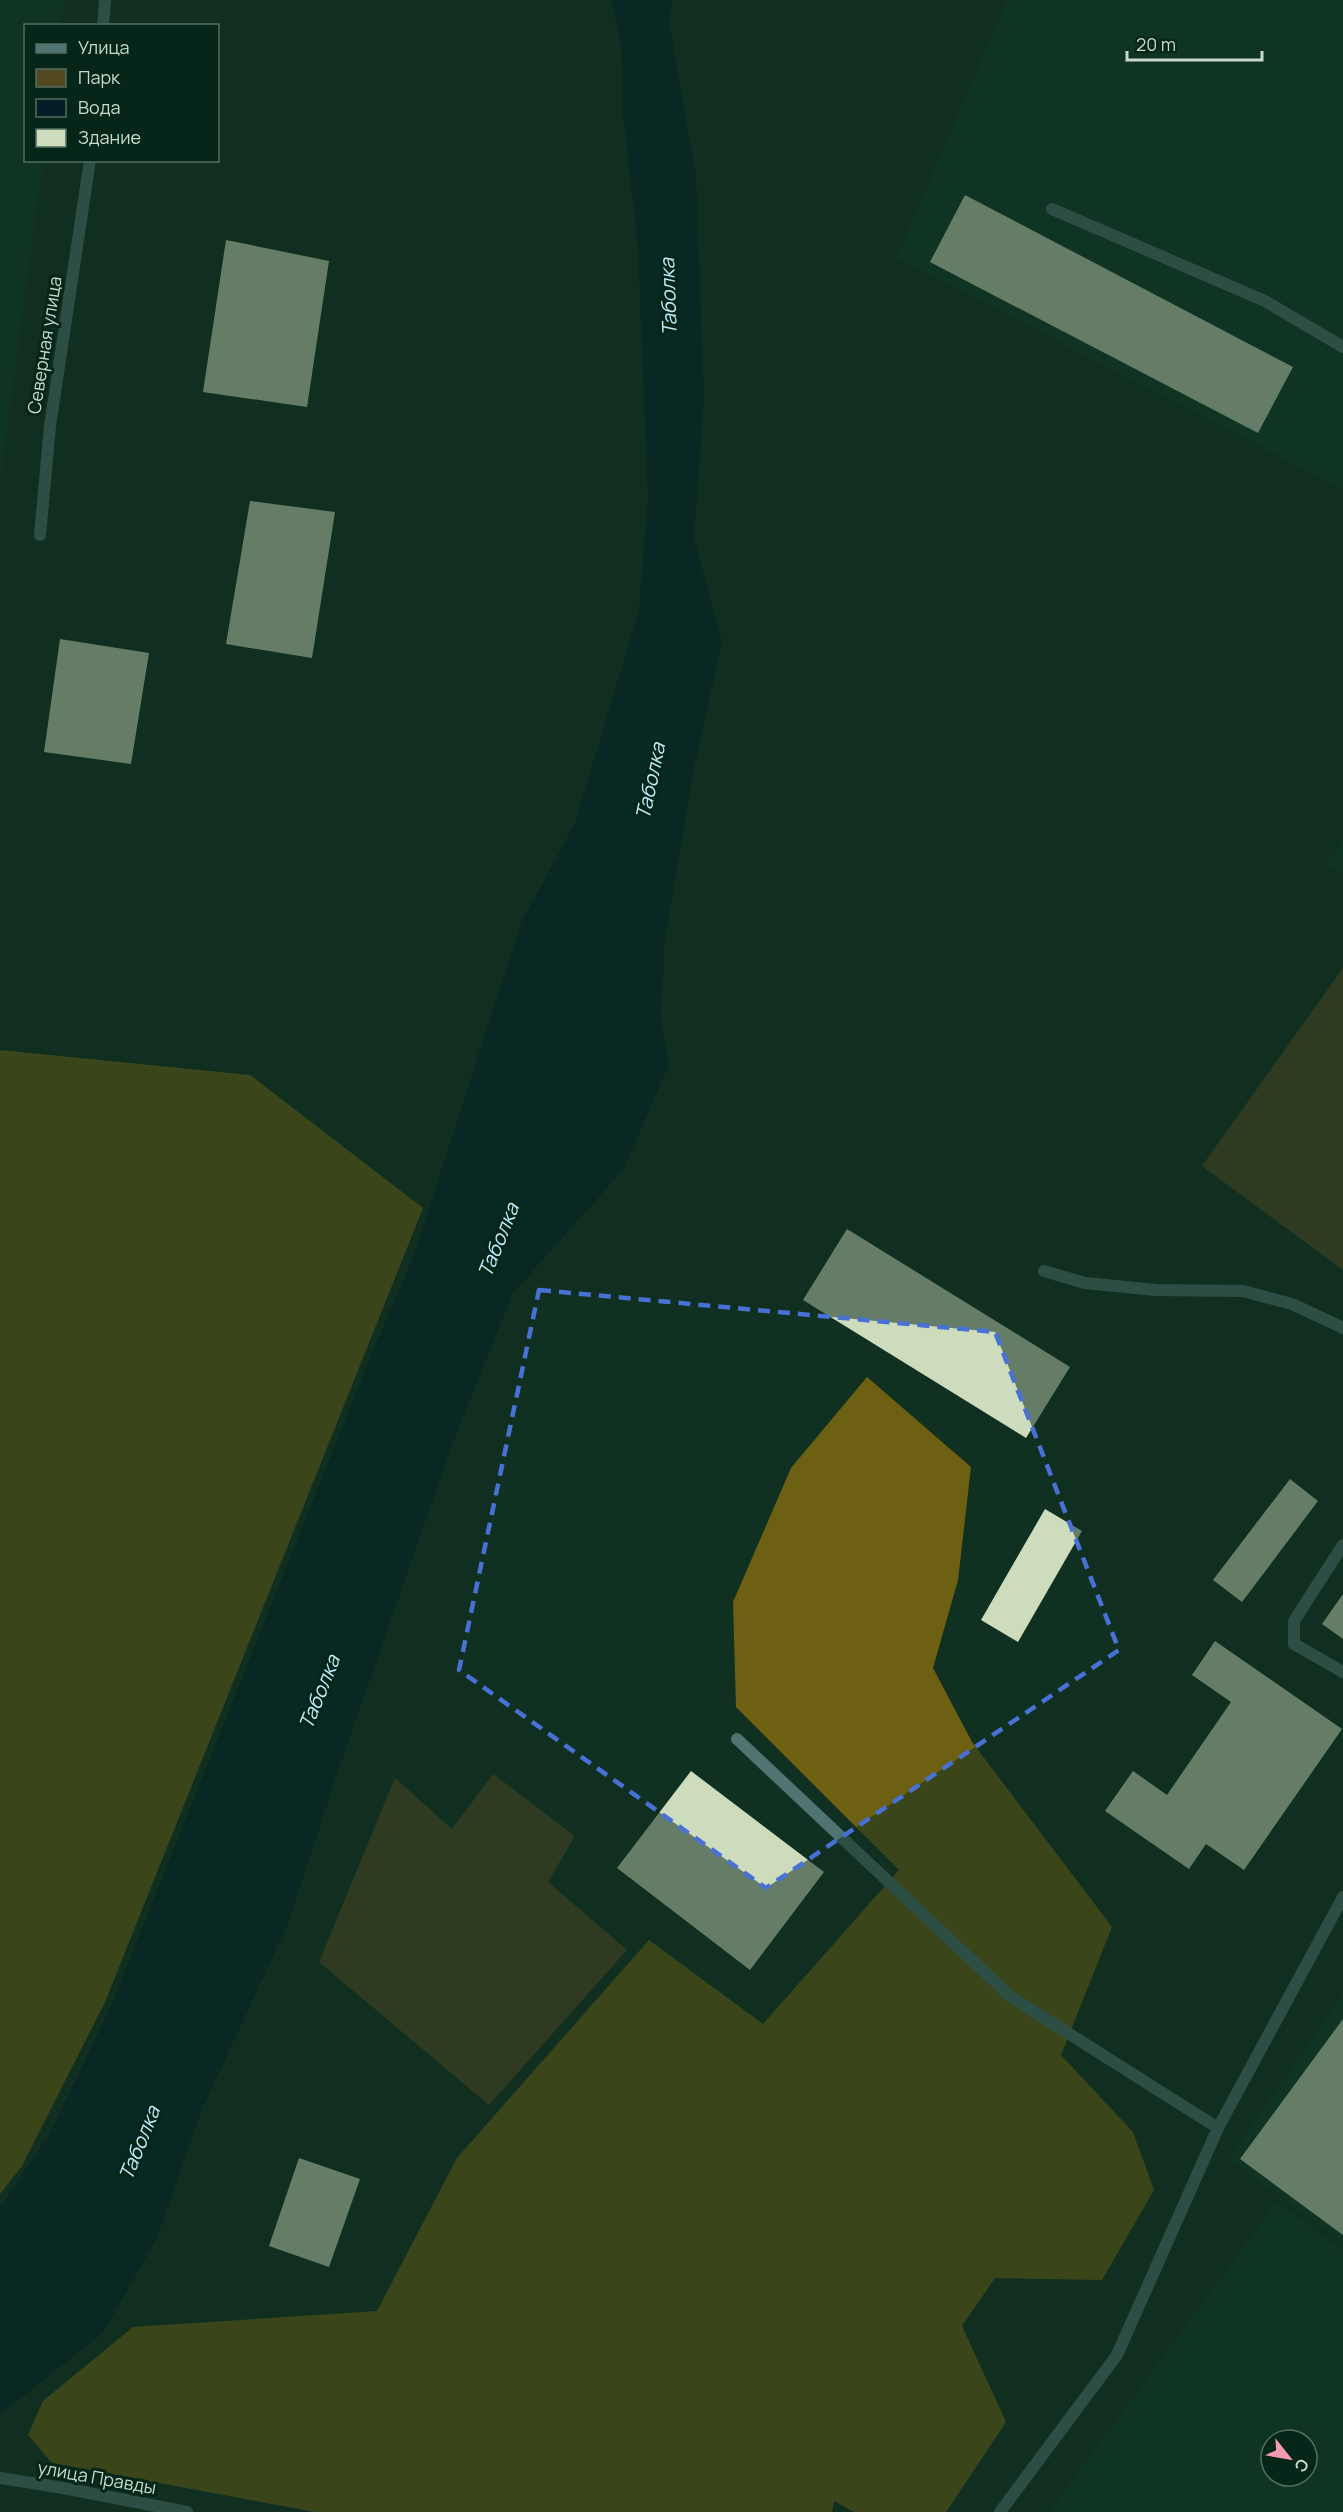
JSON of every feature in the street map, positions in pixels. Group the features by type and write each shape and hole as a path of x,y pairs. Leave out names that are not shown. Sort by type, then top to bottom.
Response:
{"street":[{"path":"103,24 105,0"},
{"name":"Северная улица","path":"40,535 50,426 90,162"},
{"path":"1052,208 1265,301 1343,347"},
{"path":"1044,1271 1085,1283 1155,1290 1243,1291 1292,1304 1343,1328"},
{"path":"1343,1545 1294,1621 1294,1644 1343,1672"},
{"path":"737,1739 1011,1997 1218,2128"},
{"path":"1000,2512 1118,2355 1218,2128 1339,1913 1343,1897"},
{"name":"улица Правды","path":"0,2478 187,2512"}],"highlighted area":[{"path":"539,1290 995,1332 1119,1650 766,1888 459,1670"}],"shaded area":[{"path":"0,0 64,0 61,24 24,24 24,162 43,162 0,482"},
{"path":"1007,0 1343,0 1343,489 897,257"},
{"path":"1343,839 1343,872 1327,864"},
{"path":"0,1050 250,1075 423,1208 105,2002 22,2166 0,2194"},
{"path":"867,1377 971,1467 958,1580 933,1668 972,1742 1112,1927 1061,2055 1133,2132 1154,2190 1102,2280 995,2278 962,2326 1006,2422 946,2512 854,2512 834,2501 832,2512 315,2512 52,2463 28,2435 43,2401 133,2327 377,2311 457,2158 649,1940 763,2024 899,1870 736,1707 733,1602 791,1468"},
{"path":"1343,1993 1343,2242 1230,2159"},
{"path":"1277,2202 1343,2251 1343,2512 1049,2512"}],"green space":[{"path":"1343,968 1343,1270 1202,1166"},
{"path":"493,1774 575,1836 548,1882 627,1950 489,2105 319,1962 395,1778 452,1829"}],"water":[{"name":"Таболка","path":"611,0 673,0 669,23 696,175 704,400 694,538 722,642 694,769 665,937 661,1016 669,1065 623,1170 513,1293 452,1445 336,1777 288,1924 202,2109 157,2238 103,2333 0,2414 0,2208 49,2135 109,2011 370,1358 413,1258 521,923 575,823 639,610 648,499 638,248 623,114 621,44"}],"building":[{"path":"965,195 1293,367 1258,433 930,262"},
{"path":"226,240 329,261 307,407 203,392"},
{"path":"250,501 335,512 312,658 226,644"},
{"path":"60,639 149,653 131,764 44,752"},
{"path":"847,1229 1070,1367 1026,1438 803,1300"},
{"path":"1290,1479 1318,1501 1242,1602 1213,1580"},
{"path":"1045,1509 1082,1531 1018,1642 981,1620"},
{"path":"1343,1594 1343,1639 1322,1624"},
{"path":"1215,1641 1342,1729 1244,1870 1206,1844 1189,1869 1105,1811 1133,1771 1167,1795 1231,1702 1192,1675"},
{"path":"691,1771 824,1872 750,1970 617,1868"},
{"path":"1343,2019 1343,2235 1240,2159"},
{"path":"299,2158 360,2179 329,2267 269,2246"}]}
